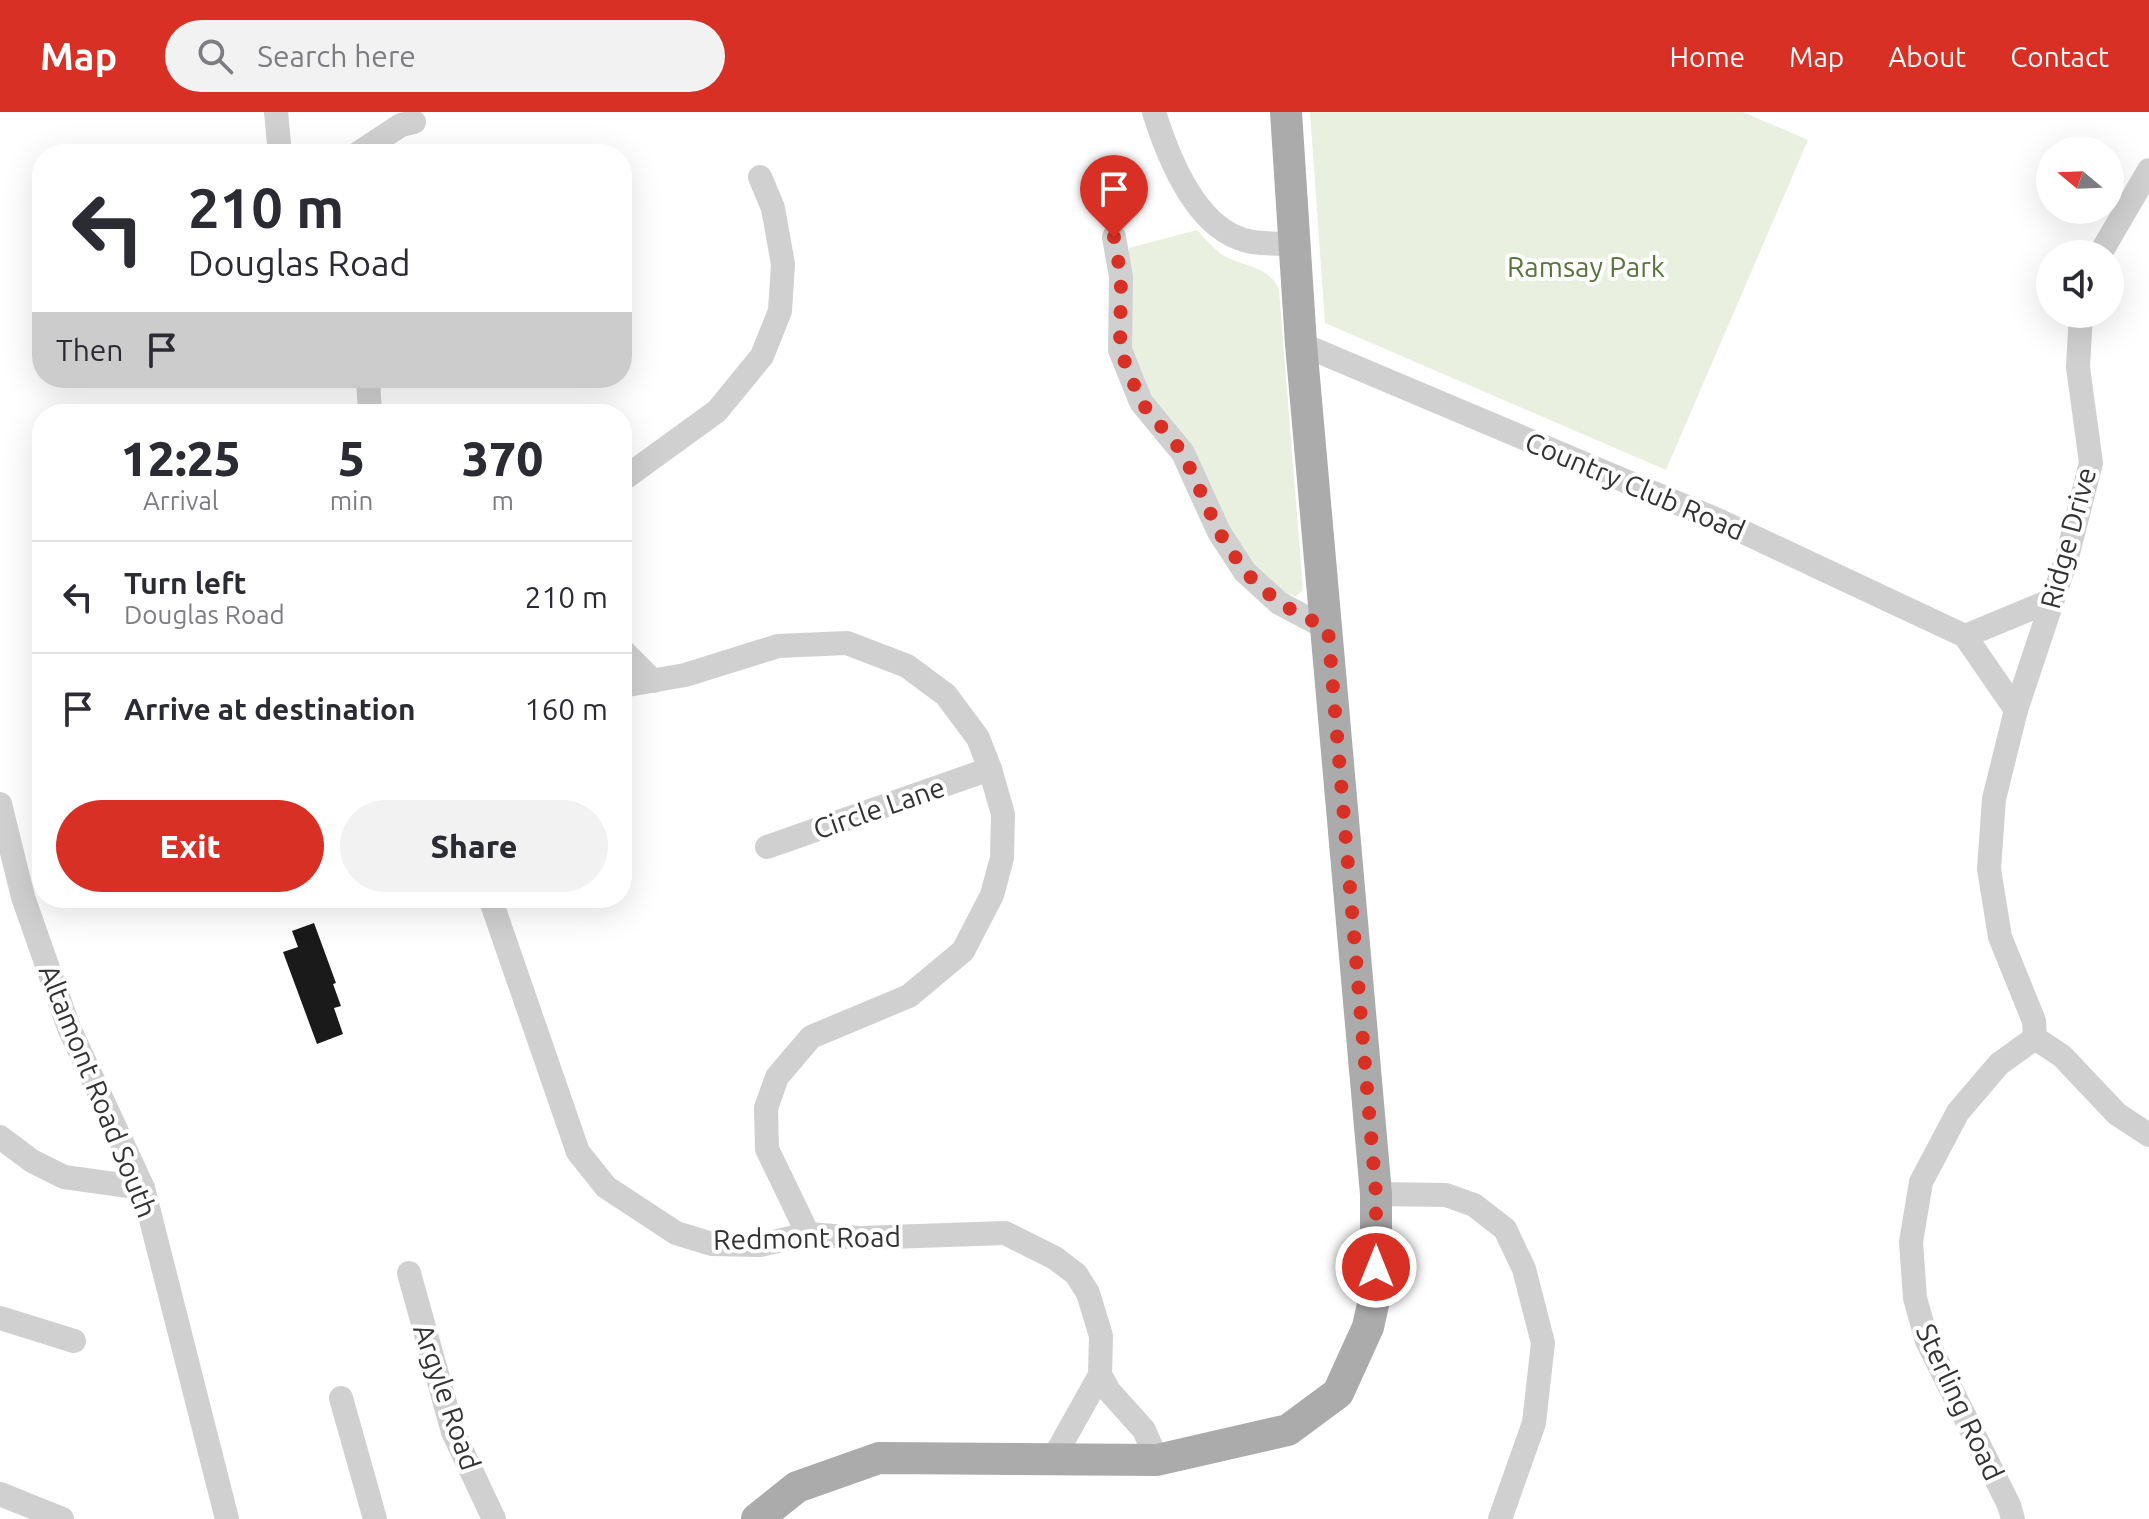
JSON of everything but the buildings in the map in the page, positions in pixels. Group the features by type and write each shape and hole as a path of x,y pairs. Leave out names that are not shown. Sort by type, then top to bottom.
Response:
{"main road":[{"path":"757,1519 797,1487 879,1458 1157,1460 1288,1430 1338,1393 1368,1327 1376,1291 1376,1194 1301,344 1286,112"}],"street":[{"path":"276,112 279,144"},
{"path":"1154,112 1163,142 1198,208 1221,231 1246,241 1294,244"},
{"path":"372,144 401,125 414,122"},
{"path":"2108,240 2149,170"},
{"path":"632,473 717,411 762,356 780,311 783,264 773,208 760,177"},
{"path":"1114,237 1121,277 1120,350 1141,402 1183,453 1219,532 1245,572 1279,603 1328,629"},
{"name":"Ridge Drive","path":"2035,1038 2034,1021 2000,937 1989,869 1994,799 2016,710 2067,557 2091,463 2078,367 2080,328"},
{"name":"Country Club Road","path":"1301,344 1720,521 1965,636"},
{"path":"2016,710 1965,636 2052,600"},
{"path":"632,684 685,675 778,646 847,643 907,666 946,695 978,738 990,769 1003,814 1002,858 992,895 963,951 909,996 811,1037 777,1077 766,1108 767,1149 808,1234"},
{"path":"632,660 653,681"},
{"name":"Circle Lane","path":"767,847 990,769"},
{"name":"Altamont Road South","path":"0,804 23,897 69,1028 143,1188 227,1519"},
{"name":"Redmont Road","path":"493,908 578,1152 606,1187 676,1233 712,1244 760,1245 808,1234 860,1238 1005,1233 1055,1258 1076,1274 1088,1293 1101,1336 1100,1375 1053,1459"},
{"path":"2035,1038 2062,1056 2117,1114 2149,1135"},
{"name":"Sterling Road","path":"2013,1519 2009,1505 1927,1341 1915,1298 1911,1242 1921,1182 1958,1112 1999,1064 2035,1038"},
{"path":"0,1137 32,1161 64,1177 143,1188"},
{"path":"1376,1194 1446,1195 1474,1205 1505,1229 1524,1269 1543,1343 1534,1423 1500,1519"},
{"name":"Argyle Road","path":"409,1273 453,1432 494,1519"},
{"path":"0,1318 74,1341"},
{"path":"1100,1375 1109,1391 1144,1430 1157,1460"},
{"path":"341,1398 375,1519"},
{"path":"0,1494 62,1519"}],"green space":[{"name":"Ramsay Park","path":"1310,112 1743,112 1808,140 1666,470 1325,323"},
{"path":"1197,230 1222,254 1264,272 1279,290 1303,590 1296,596 1282,594 1259,580 1134,371 1129,323 1129,248"}],"route":[{"path":"1114,237 1121,277 1120,350 1141,402 1183,453 1219,532 1245,572 1279,603 1328,629 1376,1194 1376,1267"}]}
